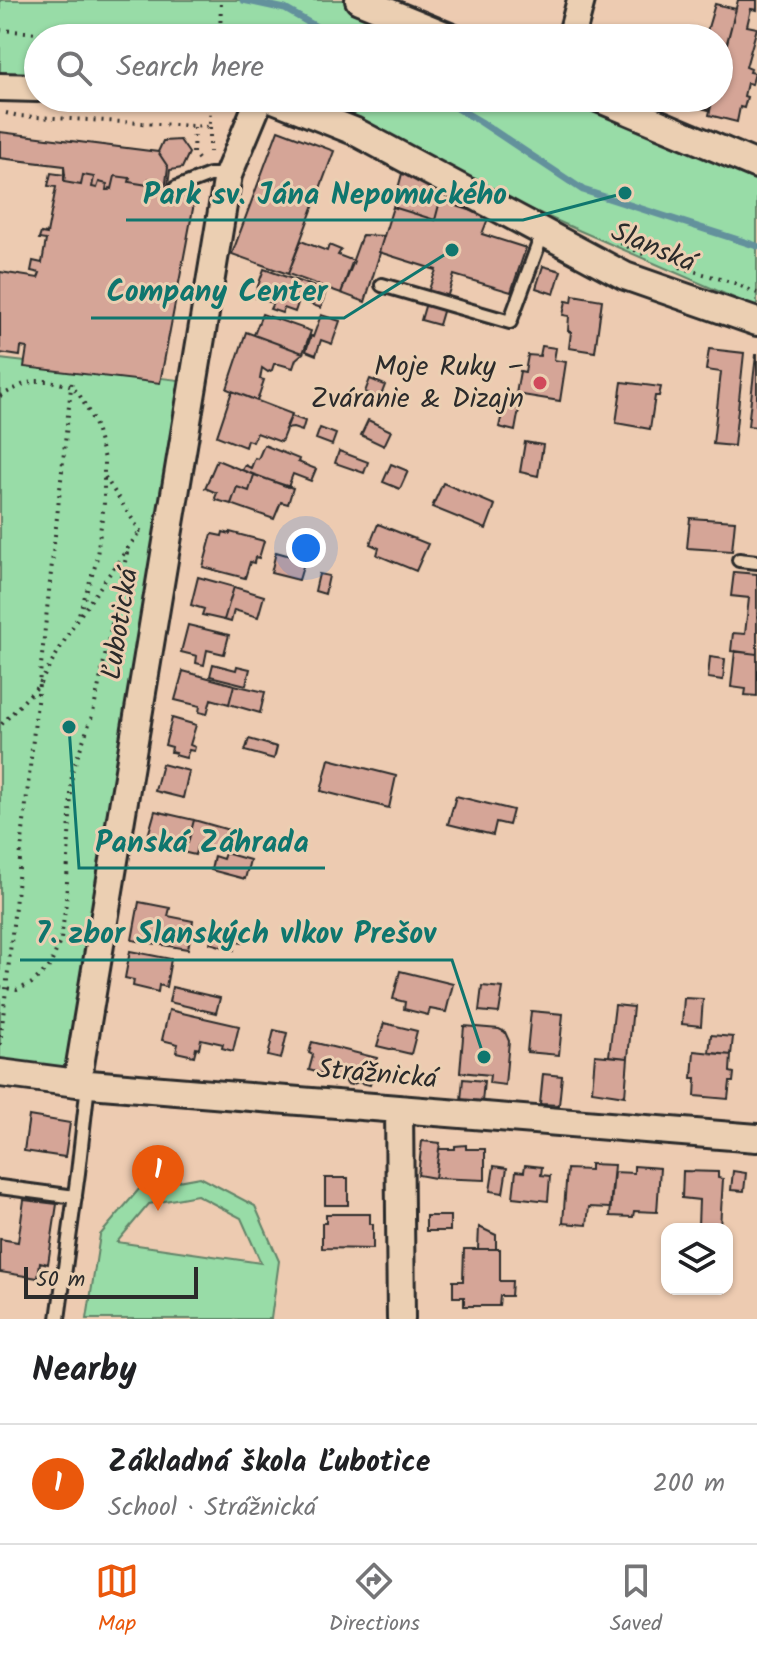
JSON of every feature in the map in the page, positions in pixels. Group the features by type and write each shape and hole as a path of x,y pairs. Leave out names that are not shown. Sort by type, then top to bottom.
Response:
{"street":[{"path":"359,0 418,24"},
{"path":"575,24 581,0"},
{"path":"0,87 24,88"},
{"name":"Ľubotická","path":"82,1083 219,175 253,112"},
{"name":"Slanská","path":"306,112 354,131 625,276 757,322"},
{"path":"631,112 757,165"},
{"name":"Strážnická","path":"0,1073 82,1083 757,1138"},
{"path":"399,1109 401,1319"}],"lane":[{"path":"176,188 219,175"},
{"path":"382,285 510,322 543,232"},
{"path":"739,560 757,562"},
{"path":"58,1319 75,1197 82,1083"},
{"path":"0,1187 75,1197"}],"path":[{"path":"220,24 221,0"},
{"path":"0,30 24,32"},
{"path":"0,112 19,116 210,127 210,112"},
{"path":"194,126 193,153 219,175"},
{"path":"608,237 651,258"},
{"path":"678,266 757,293"},
{"path":"0,1045 3,987 72,378"},
{"path":"0,396 36,381 71,386 85,403 96,428 104,459 104,503 96,563 78,617"},
{"path":"0,726 39,685 78,617 140,531 104,475"},
{"path":"3,987 17,990 32,983 45,972 55,957 61,939 66,903 72,772 93,713 128,548"}],"green space":[{"path":"0,0 361,0 423,24 24,24 24,84 0,83"},
{"path":"315,112 647,112 757,159 757,308"},
{"path":"0,359 196,382 76,1083 0,1072"},
{"path":"200,1177 255,1206 279,1261 271,1319 87,1319 100,1235 140,1188","holes":["197,1195 241,1218 261,1263 117,1242 149,1204"]}],"building":[{"path":"738,0 757,0 757,10 751,9 747,26 757,28 746,67 755,73 752,84 747,83 744,96 747,97 744,108 740,107 737,122 709,115 710,112 733,112 732,24"},
{"path":"715,4 736,9 732,24 709,24"},
{"path":"278,130 334,151 288,274 232,254"},
{"path":"0,132 158,152 163,141 180,140 189,153 182,168 170,170 167,193 195,198 160,383 24,367 27,348 21,347 20,356 0,353 0,272 38,278 40,273 31,271 33,261 42,263 46,240 39,239 41,233 47,234 56,187 48,186 51,173 65,175 64,166 0,158"},
{"path":"0,132 158,152 168,167 165,190 153,187 154,181 149,179 148,185 115,176 109,190 106,190 107,184 99,182 97,188 92,187 94,177 83,175 81,185 64,182 64,166 0,158"},
{"path":"180,140 189,153 182,168 170,170 167,193 195,198 160,383 24,367 27,348 21,347 20,356 0,353 0,272 38,278 40,273 31,271 33,261 42,263 46,240 39,239 41,233 47,234 56,187 48,186 51,173 65,175 64,182 81,185 83,175 94,177 92,187 97,188 99,182 107,184 106,190 112,189 115,176 148,185 149,179 154,181 153,187 165,190 168,167 158,152 163,141"},
{"path":"403,170 441,189 435,220 393,207"},
{"path":"440,201 489,216 482,234 526,248 511,292 454,275 447,298 428,292 436,270 379,252 393,207 435,220"},
{"path":"362,235 384,236 365,302 341,293"},
{"path":"301,241 327,251 329,245 341,250 338,255 354,261 341,293 288,274"},
{"path":"543,266 561,271 554,294 536,288"},
{"path":"264,269 326,291 321,308 299,300 295,312 284,308 282,313 270,309 273,303 254,297"},
{"path":"573,295 602,300 595,352 569,348 569,316 563,315 566,301 572,302"},
{"path":"426,303 444,308 439,325 421,320"},
{"path":"262,314 311,331 303,353 254,335"},
{"path":"321,315 340,321 332,344 321,340 316,355 306,351"},
{"path":"246,332 303,353 296,359 293,368 274,364 268,372 262,368 260,379 264,380 257,401 227,389"},
{"name":"Moje Ruky – Zváranie & Dizajn","path":"542,346 556,348 554,360 566,362 560,401 516,394 520,371 525,372 528,355 540,356"},
{"path":"709,349 744,353 734,446 713,444 721,372 706,370"},
{"path":"757,355 757,427 748,426"},
{"path":"370,379 385,385 380,398 365,392"},
{"path":"622,382 661,387 659,396 655,396 650,429 616,423"},
{"path":"232,391 292,414 281,442 257,433 253,442 247,440 245,447 217,436"},
{"path":"504,406 519,409 515,431 499,427"},
{"path":"291,416 305,421 302,431 285,429"},
{"path":"368,420 391,431 384,446 361,435"},
{"path":"320,428 336,434 332,445 316,439"},
{"path":"525,442 543,445 538,476 520,472"},
{"path":"264,445 316,469 311,481 293,474 288,487 242,470 245,465 251,468"},
{"path":"339,451 368,462 364,473 335,463"},
{"path":"217,460 254,475 249,491 237,487 231,504 216,500 217,493 205,488"},
{"path":"391,464 408,471 400,489 383,482"},
{"path":"254,475 293,488 288,504 281,502 274,519 231,504 237,487 249,491"},
{"path":"443,483 495,505 486,529 432,507"},
{"path":"690,518 735,521 732,551 687,548"},
{"path":"378,524 428,544 416,571 377,555 379,548 370,544"},
{"path":"223,532 264,541 259,558 255,557 254,563 250,562 245,578 203,567 212,534 222,536"},
{"path":"276,552 305,560 299,580 271,573"},
{"path":"734,572 757,574 757,654 731,651 733,633 745,634 749,598 731,596"},
{"path":"319,574 329,576 325,594 315,591"},
{"path":"198,577 234,587 224,620 202,615 204,609 191,605"},
{"path":"234,587 264,596 258,617 234,610 231,622 224,620"},
{"path":"188,625 229,635 224,654 207,650 204,665 196,663 197,656 181,652"},
{"path":"735,651 757,654 757,696 745,695 746,689 731,687"},
{"path":"710,657 725,659 723,680 708,678"},
{"path":"213,664 236,670 237,666 250,669 246,685 210,676"},
{"path":"183,671 234,685 229,704 211,699 207,714 199,712 200,706 175,700"},
{"path":"234,685 265,692 260,713 229,704"},
{"path":"172,718 196,725 190,745 195,747 194,751 189,750 186,758 175,755 171,752 172,747 165,745"},
{"path":"249,739 277,747 274,759 245,751"},
{"path":"329,759 396,776 389,808 321,791"},
{"path":"162,764 189,771 183,798 155,791"},
{"path":"456,796 513,810 509,825 496,822 493,835 448,824"},
{"path":"155,811 194,820 188,843 180,842 178,851 146,843"},
{"path":"194,820 229,830 225,848 197,846 195,855 178,851 180,842 188,843"},
{"path":"225,853 250,860 245,879 211,870 214,856 223,859"},
{"path":"139,902 170,908 168,916 193,921 188,949 132,940"},
{"path":"215,925 245,934 243,943 236,942 234,950 210,943"},
{"path":"130,951 171,959 166,987 159,985 158,992 133,986 134,980 125,978"},
{"path":"400,971 453,984 446,1012 430,1009 428,1015 404,1009 405,1002 393,999"},
{"path":"482,986 503,988 499,1013 479,1011"},
{"path":"172,987 220,998 216,1013 169,1002"},
{"path":"684,998 703,999 701,1026 682,1024"},
{"path":"615,1005 633,1007 628,1058 609,1056"},
{"path":"169,1010 239,1026 233,1051 222,1048 223,1044 201,1039 194,1056 176,1052 178,1044 162,1040"},
{"path":"531,1011 563,1014 559,1055 527,1052"},
{"path":"384,1023 417,1031 411,1054 377,1046"},
{"path":"464,1026 505,1032 509,1041 505,1085 489,1083 490,1075 460,1072"},
{"path":"274,1030 287,1033 281,1059 268,1056"},
{"path":"711,1035 733,1037 731,1055 709,1053"},
{"path":"312,1042 377,1058 370,1085 358,1082 351,1085 345,1080 309,1070"},
{"path":"694,1051 731,1055 730,1072 734,1073 728,1099 695,1096 696,1078 692,1078"},
{"path":"595,1055 628,1058 625,1096 592,1091"},
{"path":"543,1074 562,1076 559,1105 540,1104"},
{"path":"463,1079 484,1081 482,1102 461,1100"},
{"path":"29,1116 70,1123 65,1157 24,1151"},
{"path":"422,1141 440,1143 435,1178 418,1175"},
{"path":"466,1145 466,1149 485,1149 485,1180 435,1178 439,1149"},
{"path":"590,1164 614,1165 610,1208 589,1207 587,1225 563,1223 567,1169 590,1170"},
{"path":"525,1165 542,1167 541,1175 550,1176 548,1201 513,1197 516,1171 524,1172"},
{"path":"494,1166 507,1168 503,1193 490,1191"},
{"path":"634,1166 660,1168 657,1212 634,1211 633,1217 610,1216 614,1172 634,1173"},
{"path":"683,1171 718,1172 718,1178 723,1179 720,1223 698,1223 699,1200 682,1198"},
{"path":"733,1171 746,1173 744,1191 731,1190"},
{"path":"325,1178 348,1178 348,1205 325,1205"},
{"path":"24,1200 57,1204 48,1264 40,1262 38,1278 0,1272 0,1239 18,1242"},
{"path":"326,1214 370,1214 373,1249 322,1248 322,1223 326,1223"},
{"path":"426,1216 450,1216 450,1231 426,1231"},
{"path":"479,1227 496,1235 496,1249 478,1249"},
{"path":"464,1249 500,1249 500,1281 512,1281 511,1296 500,1296 499,1306 464,1306 464,1297 453,1297 453,1281 463,1281"}],"waterway":[{"path":"243,0 285,9 311,24"},
{"path":"464,112 583,190 757,246"}],"place":[{"name":"Park sv. Jána Nepomuckého","path":"625,193"},
{"name":"Company Center","path":"452,250"},
{"name":"Moje Ruky – Zváranie & Dizajn","path":"540,383"},
{"name":"Panská Záhrada","path":"69,727"},
{"name":"7. zbor Slanských vlkov Prešov","path":"484,1057"},
{"name":"Základná škola Ľubotice","path":"158,1211"}]}
